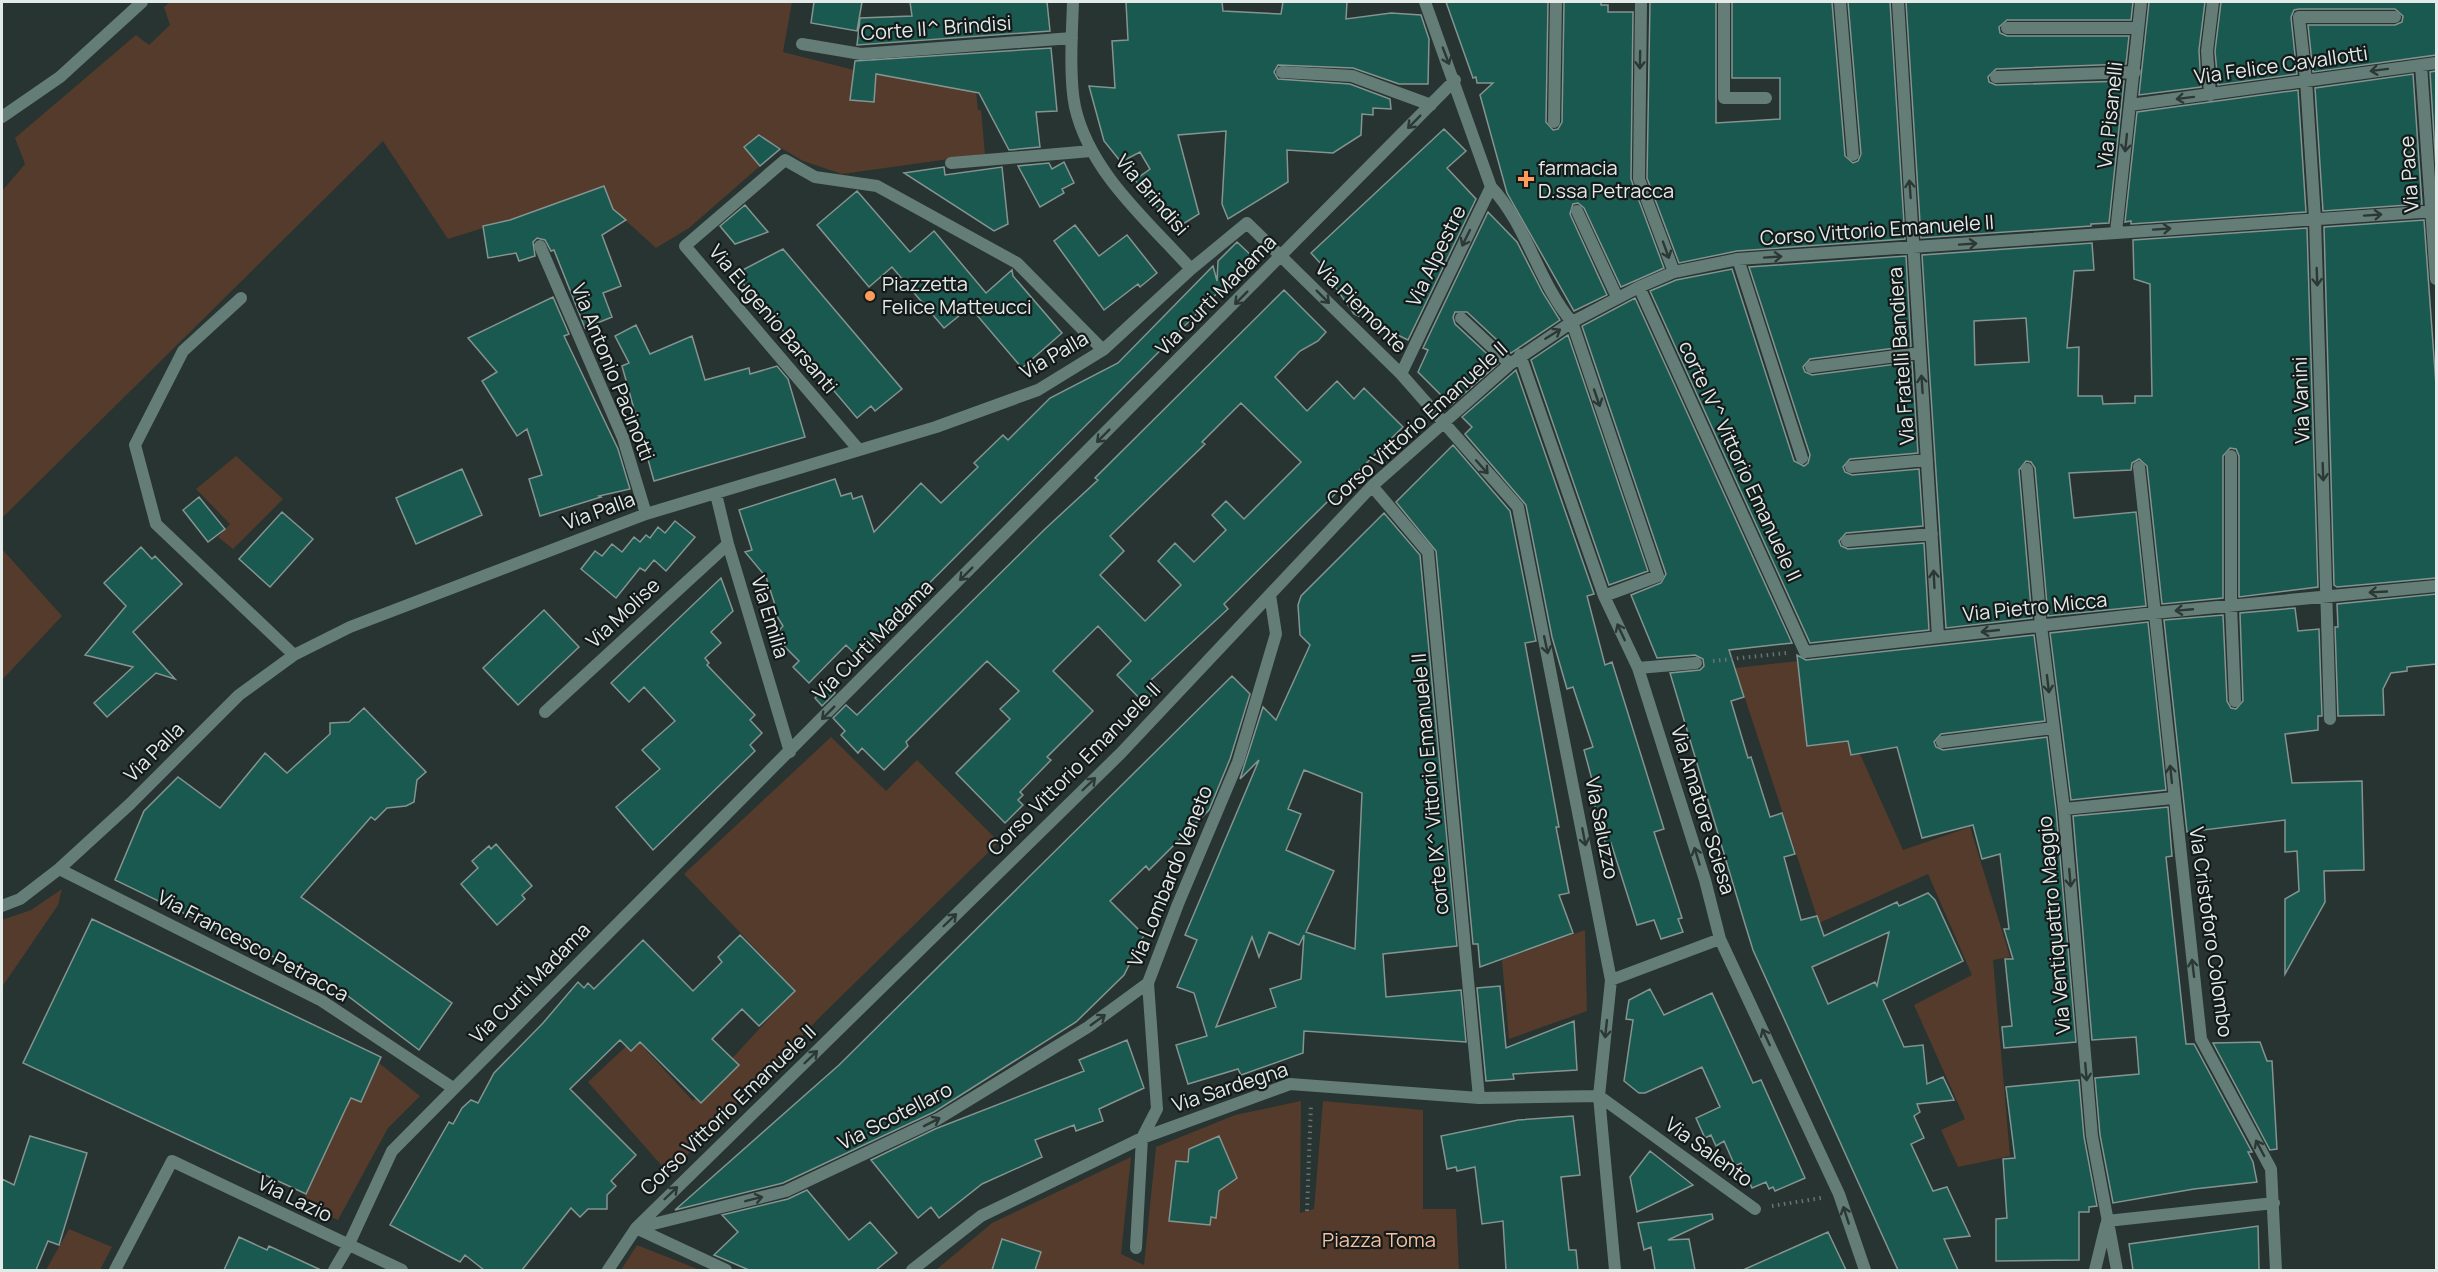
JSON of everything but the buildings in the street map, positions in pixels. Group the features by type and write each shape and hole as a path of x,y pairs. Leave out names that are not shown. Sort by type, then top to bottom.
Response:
{"street":[{"path":"2,117 60,76 142,2"},
{"name":"Via Brindisi","path":"1073,2 1075,106 1091,151 1103,171 1191,269"},
{"path":"1425,2 1455,80 1491,187 1505,202 1559,307 1572,322 1658,576 1604,596"},
{"path":"1554,122 1556,2"},
{"path":"1641,2 1639,179 1674,272"},
{"path":"1724,2 1724,98 1766,98"},
{"path":"1839,2 1853,155"},
{"name":"Via Fratelli Bandiera","path":"1898,2 1938,637"},
{"name":"Via Pisanelli","path":"2116,232 2141,2"},
{"path":"2210,95 2207,51 2213,2"},
{"name":"Via Vanini","path":"2330,719 2315,219 2306,80 2299,17 2395,17"},
{"path":"2007,28 2139,28"},
{"name":"Corte II^ Brindisi","path":"802,44 861,54 1072,38"},
{"name":"Via Felice Cavallotti","path":"2130,105 2436,63"},
{"name":"Via Pace","path":"2421,65 2434,211 2436,279"},
{"path":"1282,72 1352,76 1431,105"},
{"path":"1996,77 2135,72"},
{"name":"Via Curti Madama","path":"334,1270 348,1246 392,1151 1455,80"},
{"path":"951,163 1091,151"},
{"name":"Via Eugenio Barsanti","path":"859,450 685,246 785,160 815,177 877,186 1017,263 1103,350"},
{"name":"Via Alpestre","path":"1401,374 1491,187"},
{"path":"1577,211 1617,297"},
{"name":"Corso Vittorio Emanuele II","path":"608,1270 636,1228 1121,753 1372,486 1520,355 1572,322 1617,297 1674,272 1738,259 2434,211"},
{"name":"Via Piemonte","path":"1247,223 1401,374 1443,424"},
{"name":"Via Palla","path":"2,906 20,898 59,869 130,804 239,695 294,655 350,627 646,514 936,428 1038,390 1103,350 1191,269 1247,223"},
{"name":"Via Antonio Pacinotti","path":"540,246 623,438 646,514"},
{"path":"1738,259 1802,458"},
{"name":"corte IV^ Vittorio Emanuele II","path":"1639,287 1805,652"},
{"path":"241,298 183,351 135,445 156,524 294,655"},
{"path":"1461,318 1510,364"},
{"path":"1810,367 1920,353"},
{"name":"Via Amatore Sciesa","path":"1520,355 1604,596 1638,668 1705,880 1720,939 1839,1194 1864,1270"},
{"name":"Via Saluzzo","path":"1443,424 1518,507 1611,980 1599,1096 1615,1270"},
{"path":"2231,456 2231,606 2235,701"},
{"path":"1851,467 1927,460"},
{"name":"Via Cristoforo Colombo","path":"2139,467 2173,798 2201,1038 2271,1169 2276,1270"},
{"name":"Via Ventiquattro Maggio","path":"2027,469 2041,626 2064,809 2092,1136 2117,1270"},
{"name":"corte IX^ Vittorio Emanuele II","path":"1372,486 1428,552 1479,1098"},
{"name":"Via Emilia","path":"716,494 728,544 790,752"},
{"path":"1847,541 1932,534"},
{"name":"Via Molise","path":"545,712 728,544"},
{"name":"Via Pietro Micca","path":"1805,652 2154,613 2436,586"},
{"name":"Via Lombardo Veneto","path":"1136,1248 1142,1138 1157,1109 1148,983 1178,904 1238,762 1276,634 1270,595"},
{"path":"1638,668 1696,663"},
{"path":"1942,742 2053,728"},
{"path":"2064,809 2173,798"},
{"name":"Via Francesco Petracca","path":"59,869 322,1001 453,1088"},
{"path":"1611,980 1720,939"},
{"name":"Via Scotellaro","path":"636,1228 786,1191 927,1124 1088,1027 1148,983"},
{"name":"Via Sardegna","path":"912,1270 981,1216 1142,1138 1290,1084 1479,1098 1599,1096"},
{"name":"Via Salento","path":"1599,1096 1755,1209"},
{"name":"Via Lazio","path":"115,1270 172,1161 402,1270"},
{"path":"2107,1221 2274,1203"},
{"name":"Via Ventiquattro Maggio","path":"2095,1270 2107,1221"},
{"path":"636,1228 726,1270"}],"path":[{"path":"1696,663 1805,652"},
{"path":"1307,1211 1311,1084"},
{"name":"Via Salento","path":"1755,1209 1839,1194"}],"green space":[{"path":"170,2 792,2 783,52 854,70 850,100 874,102 876,74 976,92 978,110 981,110 985,154 842,174 803,161 759,135 745,147 760,166 689,228 656,248 613,209 604,186 537,211 448,239 383,141 2,518 2,191 25,164 15,138 136,35 149,45 170,25 164,7"},
{"path":"236,456 283,499 233,549 218,537 230,524 196,489"},
{"path":"2,549 62,616 2,680"},
{"path":"1798,661 1807,746 1848,742 1851,755 1860,754 1903,850 1970,827 2010,957 1993,960 2010,1156 1958,1167 1941,1130 1965,1119 1914,1005 1972,975 1928,874 1819,923 1735,668"},
{"path":"831,737 886,791 917,760 999,842 821,1016 669,1174 588,1082 635,1038 693,1101 795,990 684,874"},
{"path":"62,889 58,905 2,987 2,920 31,910"},
{"path":"1585,930 1587,1011 1509,1039 1502,960"},
{"path":"66,974 346,1108 351,1098 361,1102 379,1063 420,1096 388,1128 338,1220 302,1203 330,1140 48,1009"},
{"name":"Piazza Toma","path":"1301,1101 1300,1213 1314,1209 1323,1101 1423,1110 1423,1209 1456,1209 1459,1270 936,1270 992,1223 1131,1157 1121,1254 1144,1265 1156,1147 1235,1115"},
{"path":"69,1229 112,1247 100,1270 46,1270"},
{"path":"637,1245 700,1270 621,1270"}],"place":[{"name":"farmacia D.ssa Petracca","path":"1526,179"},
{"name":"Piazzetta Felice Matteucci","path":"870,296"}]}
